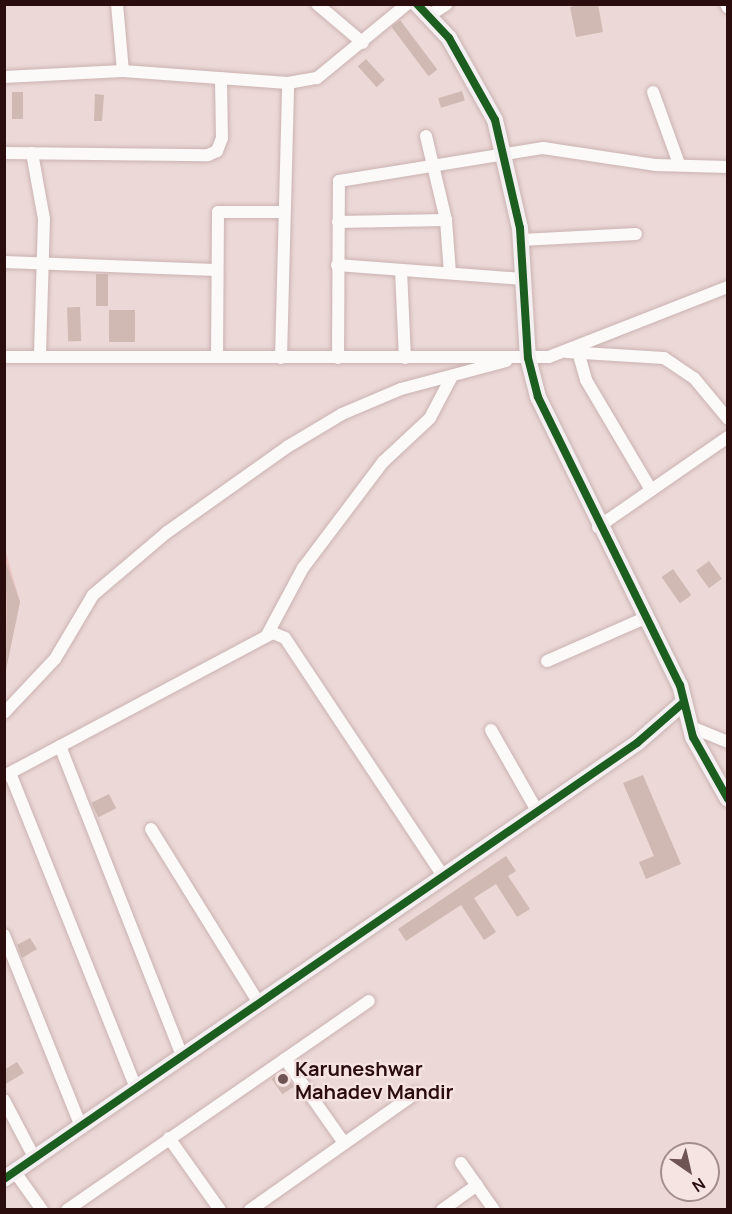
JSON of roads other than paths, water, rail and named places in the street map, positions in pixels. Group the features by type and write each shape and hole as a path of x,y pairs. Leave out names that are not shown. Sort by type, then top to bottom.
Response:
{"street":[{"path":"117,4 123,71"},
{"path":"317,4 363,43"},
{"path":"4,77 123,71 288,83 317,78 363,43 407,4"},
{"path":"447,4 424,10 449,38 495,120 521,240 524,279 521,358 598,527 647,617 684,702 691,732 728,799"},
{"path":"4,153 217,151 222,138 221,78"},
{"path":"281,358 282,212 288,83"},
{"path":"653,92 679,164"},
{"path":"426,136 436,170 446,220 450,273"},
{"path":"338,358 339,181 436,170 504,159 543,148 679,164 728,167"},
{"path":"32,153 44,219 40,357"},
{"path":"217,357 215,270 218,212 282,212"},
{"path":"338,222 446,220"},
{"path":"521,240 636,234"},
{"path":"4,262 215,270"},
{"path":"337,265 524,279"},
{"path":"401,270 405,358"},
{"path":"573,354 728,287"},
{"path":"4,357 521,358 573,354 664,358 694,378 728,419"},
{"path":"573,354 651,490"},
{"path":"4,713 55,659 93,595 166,533 342,414 401,389 451,378 521,358"},
{"path":"136,1088 7,775 189,682 267,634 303,568 383,462 430,418 451,378"},
{"path":"598,527 728,437"},
{"path":"547,661 647,617"},
{"path":"267,634 285,638 441,873"},
{"path":"42,1209 10,1175 182,1056 257,1000 659,726 684,702"},
{"path":"659,726 728,742"},
{"path":"491,730 536,809"},
{"path":"60,746 182,1056"},
{"path":"151,829 257,1000"},
{"path":"4,935 81,1127"},
{"path":"67,1209 369,1001"},
{"path":"285,1059 344,1143"},
{"path":"250,1209 416,1093"},
{"path":"4,1100 35,1159"},
{"path":"169,1138 220,1209"},
{"path":"461,1163 494,1209"},
{"path":"442,1209 477,1185"}],"place":[{"name":"Karuneshwar Mahadev Mandir","path":"283,1079"}]}
